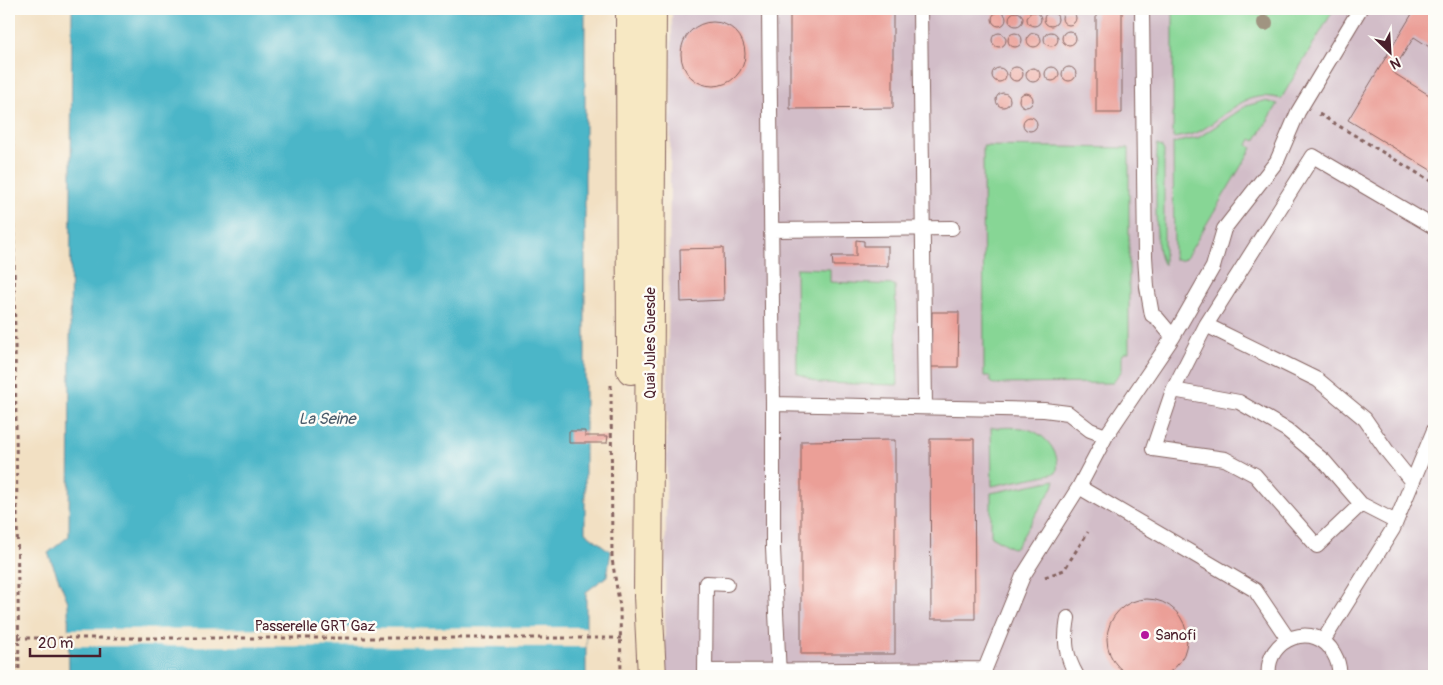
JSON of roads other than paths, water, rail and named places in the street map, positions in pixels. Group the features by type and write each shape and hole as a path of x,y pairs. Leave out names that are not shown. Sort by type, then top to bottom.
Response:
{"main road":[{"name":"Quai Jules Guesde","path":"630,9 634,676"},
{"name":"Quai Jules Guesde","path":"652,9 648,596 652,676"}],"lane":[{"path":"769,9 774,404 773,548 779,673"},
{"path":"920,9 925,408"},
{"path":"1142,9 1144,228 1147,287 1152,314 1173,337"},
{"path":"728,584 706,583 705,674 985,672 1023,576 1079,487 1106,436 1173,337 1213,267 1224,228 1277,161 1298,112 1360,9"},
{"path":"1361,504 1317,546 1255,474 1225,459 1154,449 1173,390 1206,325 1313,156 1434,227"},
{"path":"772,230 952,228"},
{"path":"1206,325 1318,380 1365,419 1387,451 1412,482"},
{"path":"1173,390 1239,402 1287,430 1324,461 1361,504 1396,522"},
{"path":"774,404 1044,410 1068,413 1090,430 1106,436"},
{"path":"1323,641 1393,529 1434,430"},
{"path":"1079,487 1255,590 1288,639"},
{"path":"1068,618 1065,638 1069,658 1077,676"},
{"path":"1269,676 1269,664 1272,654 1279,645 1288,639 1299,636 1312,636 1323,641 1332,649 1338,660 1339,676"}],"water":[{"name":"La Seine","path":"72,9 585,9 585,532 611,552 607,576 586,592 586,676 69,676 68,602 48,553 69,536"}],"place":[{"name":"Sanofi","path":"1145,635"}]}
